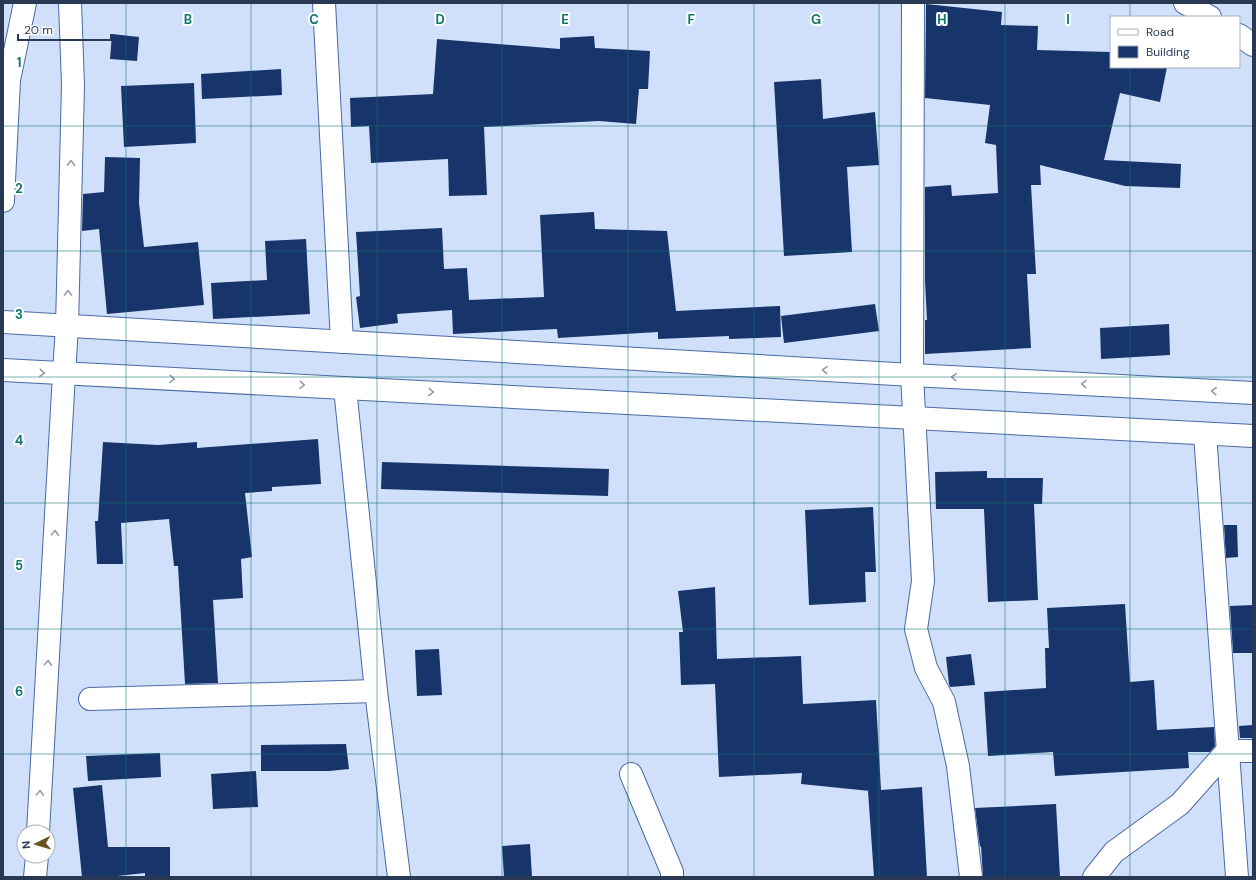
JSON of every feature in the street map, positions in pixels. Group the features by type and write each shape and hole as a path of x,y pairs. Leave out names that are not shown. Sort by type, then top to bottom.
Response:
{"street":[{"path":"3,201 9,80 25,3"},
{"path":"38,824 67,326 73,86 70,3"},
{"path":"324,3 342,342"},
{"path":"913,3 912,375 923,581 916,628 926,668 944,702 958,766 971,877"},
{"path":"1185,3 1208,16"},
{"path":"1240,36 1253,45"},
{"path":"3,322 912,375 1253,393"},
{"path":"3,370 1253,436"},
{"path":"345,388 376,691 399,877"},
{"path":"1205,434 1237,877"},
{"path":"90,699 376,691"},
{"path":"1094,877 1114,852 1180,804 1227,751 1253,751"},
{"path":"631,774 672,872 672,877"},
{"path":"35,877 36,864"}],"building":[{"path":"926,4 1002,12 1001,25 1038,26 1037,50 1110,52 1110,68 1167,68 1160,102 1120,93 1104,160 1181,164 1180,188 1125,186 1040,165 1041,185 1031,185 1036,274 1027,274 1031,348 925,354 925,320 927,320 925,281 925,187 951,185 952,196 998,193 996,145 985,143 990,105 925,98"},
{"path":"112,34 139,37 137,61 110,59"},
{"path":"594,36 595,48 650,51 648,89 639,89 636,124 599,121 484,127 487,195 449,196 448,159 371,163 369,126 351,127 350,98 433,94 437,39 560,49 560,38"},
{"path":"281,69 282,95 202,99 201,74"},
{"path":"821,79 823,119 875,112 879,165 847,167 852,252 784,256 774,82"},
{"path":"194,83 196,143 124,147 121,86"},
{"path":"105,157 140,158 139,203 144,247 198,242 204,305 107,314 99,229 82,231 83,194 104,192"},
{"path":"594,212 595,229 667,231 676,311 780,306 781,337 729,339 729,336 658,339 658,332 558,338 557,329 453,334 452,310 397,314 398,323 360,328 356,297 360,296 356,232 442,228 444,269 467,268 469,300 544,297 540,215"},
{"path":"306,239 310,314 213,319 211,283 267,280 265,241"},
{"path":"875,304 879,331 784,343 781,316"},
{"path":"1169,324 1170,355 1101,359 1100,328"},
{"path":"318,439 321,484 272,487 272,491 245,493 252,557 241,559 243,598 213,600 218,683 185,684 178,566 174,566 169,519 121,523 123,564 97,564 95,521 98,521 103,442 158,445 197,442 197,448"},
{"path":"382,462 609,469 608,496 381,489"},
{"path":"987,471 987,478 1043,478 1042,504 1034,504 1038,600 988,602 984,509 936,509 935,472"},
{"path":"873,507 876,572 865,572 866,602 809,605 805,510"},
{"path":"1224,525 1237,525 1238,557 1226,558"},
{"path":"715,587 717,659 801,656 803,704 876,700 881,790 922,787 927,877 874,877 868,791 870,791 801,784 802,773 719,777 715,684 681,685 679,632 683,632 678,591"},
{"path":"1125,604 1130,682 1154,680 1157,730 1214,727 1215,746 1210,752 1188,752 1189,768 1055,776 1053,752 988,756 984,692 1046,688 1045,648 1049,648 1047,608"},
{"path":"1253,605 1253,653 1233,653 1230,606"},
{"path":"439,649 442,695 417,696 415,650"},
{"path":"971,654 975,685 950,687 946,657"},
{"path":"1253,725 1253,738 1240,738 1239,726"},
{"path":"346,744 349,769 329,771 261,771 261,745"},
{"path":"160,753 161,777 88,781 86,756"},
{"path":"256,771 258,807 213,809 211,774"},
{"path":"102,785 108,847 170,847 170,877 145,877 145,873 108,877 82,877 73,788"},
{"path":"1056,804 1060,877 983,877 981,846 980,847 975,808"},
{"path":"530,844 532,877 504,877 502,846"}]}
